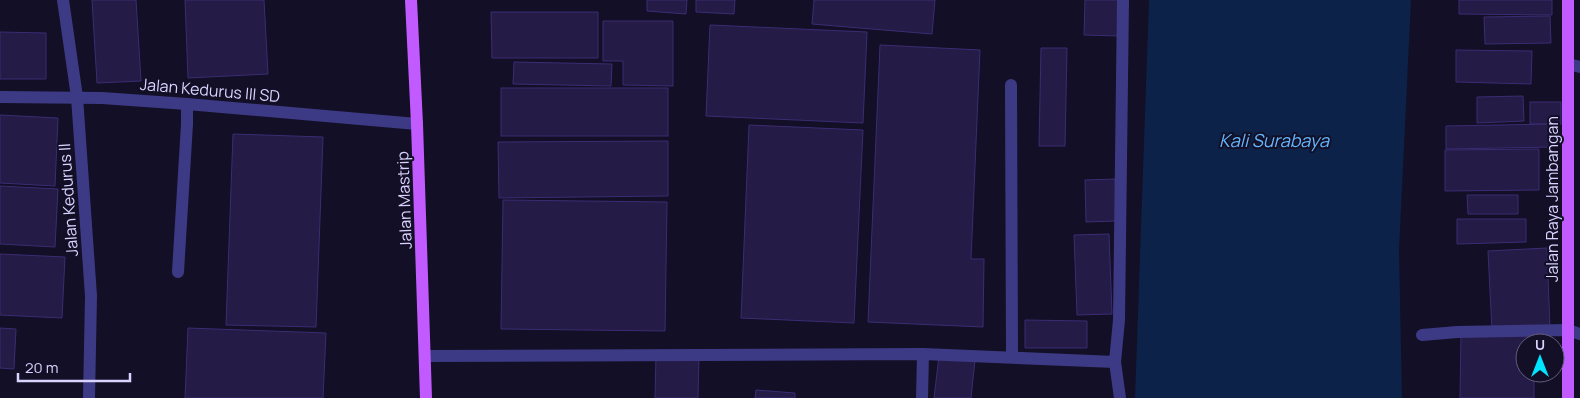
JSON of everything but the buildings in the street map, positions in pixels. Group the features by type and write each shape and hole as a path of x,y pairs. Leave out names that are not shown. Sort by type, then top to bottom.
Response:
{"main road":[{"name":"Jalan Mastrip","path":"411,0 426,398"},
{"name":"Jalan Raya Jambangan","path":"1568,0 1574,66 1574,332 1568,398"}],"street":[{"name":"Jalan Kedurus II","path":"63,0 77,97 91,296 89,398"},
{"path":"1120,398 1115,362 1119,320 1124,0"},
{"path":"1011,85 1012,358"},
{"name":"Jalan Kedurus III SD","path":"0,97 77,97 186,104 417,124"},
{"path":"178,272 187,124 186,104"},
{"path":"1422,335 1457,332 1574,332"},
{"path":"425,356 922,354 1115,362"},
{"path":"922,354 922,398"}],"water":[{"name":"Kali Surabaya","path":"1149,0 1411,0 1399,250 1402,398 1135,398"}]}
